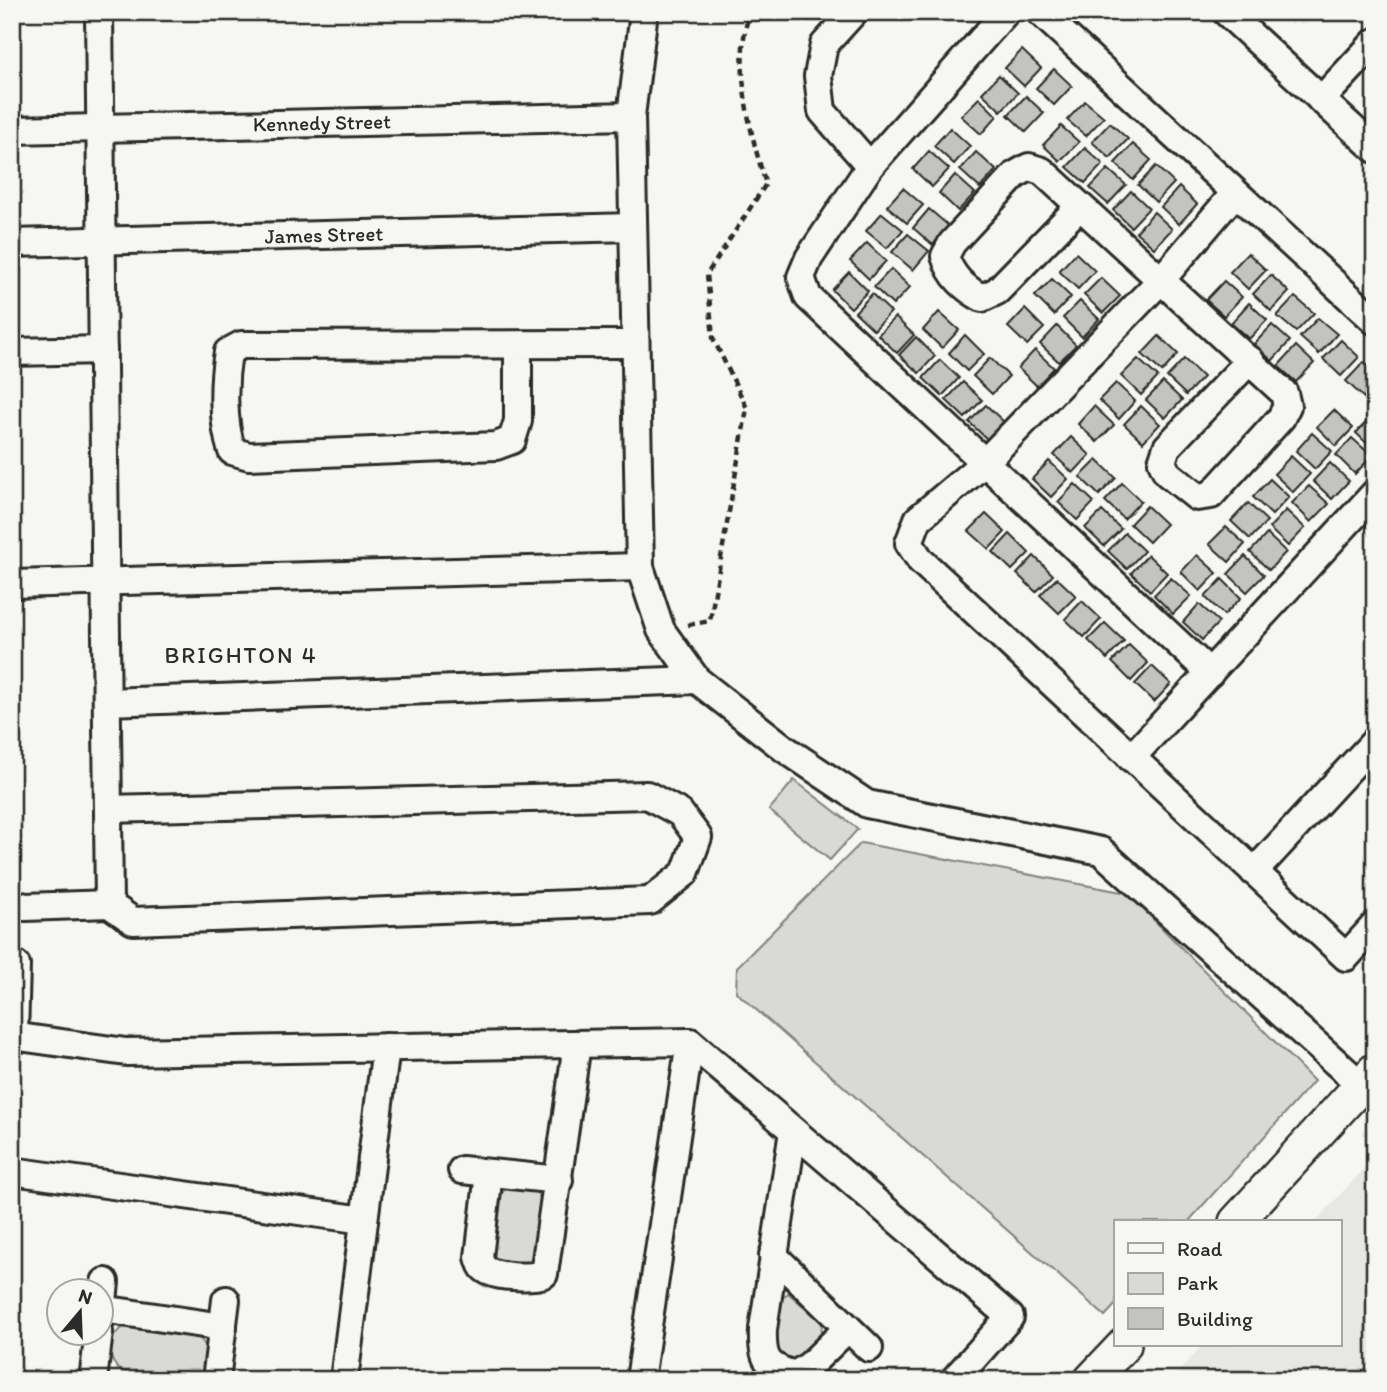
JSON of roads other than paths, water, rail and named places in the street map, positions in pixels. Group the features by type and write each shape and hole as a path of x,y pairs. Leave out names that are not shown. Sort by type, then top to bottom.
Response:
{"main road":[{"path":"1238,1220 1368,1078"},
{"path":"1091,1380 1123,1346"}],"street":[{"path":"99,12 109,904"},
{"path":"644,12 631,116 640,567 661,630 697,680 785,749 867,804 1101,851 1368,1078"},
{"path":"854,12 824,45 818,76 822,111 870,166"},
{"path":"1006,12 870,166 809,258 802,277 808,297 1210,673"},
{"path":"1040,12 1375,321"},
{"path":"1226,12 1375,149"},
{"path":"1321,100 1375,42"},
{"name":"Kennedy Street","path":"12,130 631,116"},
{"path":"1079,207 997,291 982,298 969,291 949,271 945,256 952,243 1015,175 1029,167 1042,171 1250,360 1284,393 1287,406 1281,418 1211,495 1197,497 1167,473 1161,462 1167,447 1250,360"},
{"path":"1235,193 1161,280 985,462 918,519 909,543 921,561 1346,957 1375,925"},
{"name":"James Street","path":"12,243 633,227"},
{"path":"518,345 518,421 512,440 496,446 249,456 232,451 227,436 226,368 228,352 240,345 635,344"},
{"path":"12,352 103,350"},
{"path":"1130,758 1375,494"},
{"path":"12,584 640,567"},
{"path":"107,702 697,680"},
{"path":"1254,872 1375,741"},
{"path":"12,903 25,907 109,904 133,921 650,901 685,873 698,837 680,813 647,795 108,809"},
{"path":"16,965 13,1036 127,1052 690,1042 1010,1317 954,1380"},
{"path":"640,1380 690,1042"},
{"path":"489,1173 479,1257 482,1267 491,1273 533,1278 544,1274 548,1263 577,1044"},
{"path":"345,1380 386,1047"},
{"path":"793,1131 773,1255 762,1352 774,1369 795,1375 810,1365 848,1328"},
{"path":"462,1170 559,1180"},
{"path":"12,1171 364,1220"},
{"path":"773,1255 869,1348"},
{"path":"216,1380 226,1300"},
{"path":"116,1313 223,1326"},
{"path":"93,1380 97,1346"}],"district":[{"name":"BRIGHTON 4","path":"241,655"}]}
